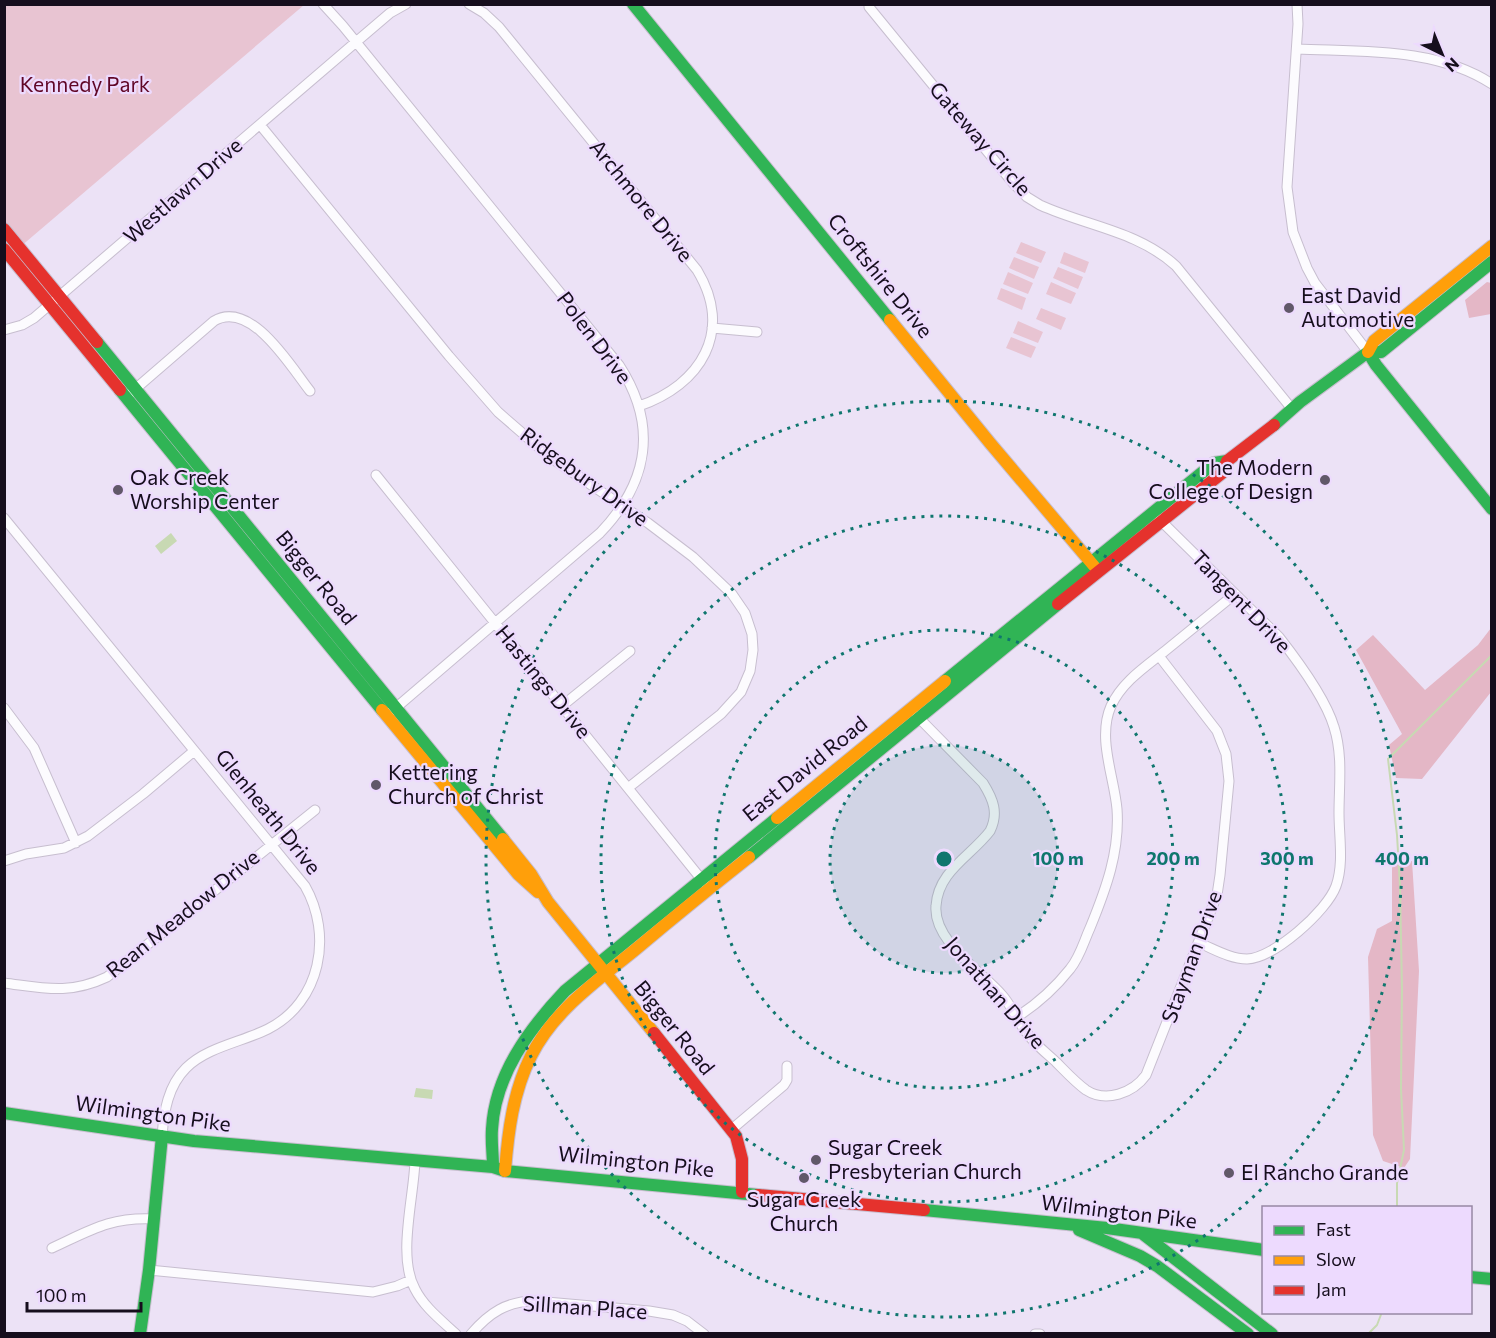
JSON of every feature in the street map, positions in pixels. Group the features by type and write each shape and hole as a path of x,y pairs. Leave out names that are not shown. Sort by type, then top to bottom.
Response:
{"street":[{"name":"Polen Drive","path":"323,4 619,365 639,406 643,432 640,467 632,491 623,507 600,533 392,711"},
{"path":"356,42 390,13 406,4"},
{"name":"Archmore Drive","path":"469,4 484,13 499,27 697,270 707,289 712,328 702,359 687,379 668,394 639,406"},
{"name":"Croftshire Drive","path":"633,4 1094,567"},
{"path":"1296,4 1296,49 1287,187 1293,232 1302,257 1314,283 1376,365 1491,508"},
{"name":"Gateway Circle","path":"869,7 1013,183 1027,197 1040,205 1142,242 1165,256 1176,266 1292,410"},
{"name":"Westlawn Drive","path":"4,330 22,325 55,301 356,42"},
{"path":"1296,49 1413,56 1439,60 1476,74 1491,84"},
{"name":"Ridgebury Drive","path":"261,126 449,356 498,412 551,458 661,532 693,557 732,594 745,613 753,650 750,671 736,699 721,714 628,788"},
{"name":"Bigger Road","path":"4,229 126,397 392,711"},
{"name":"East David Road","path":"499,1169 492,1128 506,1073 524,1040 550,1006 705,884 1156,516 1222,473 1227,461 1368,352 1374,341 1491,246"},
{"name":"Bigger Road","path":"4,249 136,388 518,874 546,900 732,1129 738,1137 742,1150 742,1192"},
{"name":"East David Road","path":"1368,352 1381,352 1491,262"},
{"path":"126,397 214,321 230,316 246,320 260,330 310,391"},
{"path":"712,328 757,332"},
{"name":"Hastings Drive","path":"376,475 705,884"},
{"name":"Tangent Drive","path":"1156,516 1291,652 1329,713 1334,725 1339,759 1340,866 1335,889 1327,902 1309,922 1268,954 1255,958 1238,958 1199,943"},
{"name":"Glenheath Drive","path":"4,518 305,886 319,922 320,941 316,971 304,996 279,1022 245,1039 204,1054 178,1076 170,1094 162,1136 149,1270 140,1334"},
{"path":"1017,1017 1043,998 1071,968 1107,887 1116,847 1117,813 1106,742 1108,716 1114,700 1124,686 1235,594"},
{"path":"562,706 630,651"},
{"name":"Stayman Drive","path":"1130,1090 1146,1075 1213,907 1221,875 1229,770 1226,754 1217,731 1159,656"},
{"path":"4,708 34,748 76,843"},
{"name":"Jonathan Drive","path":"914,713 984,783 995,812 994,824 990,831 951,870 939,888 935,909 939,925 954,947 1001,993 1030,1038 1086,1090 1104,1095 1119,1095 1130,1090"},
{"path":"4,861 26,854 56,850 76,843 97,831 194,751"},
{"name":"Rean Meadow Drive","path":"4,983 65,989 84,986 107,977 315,810"},
{"path":"732,1129 784,1085 787,1080 787,1066"},
{"name":"Wilmington Pike","path":"4,1113 194,1140 1066,1224 1262,1250"},
{"path":"415,1160 406,1253 411,1280 426,1306 456,1334"},
{"path":"52,1248 113,1221 134,1218 154,1219"},
{"path":"1066,1224 1140,1256 1159,1267 1243,1330 1247,1314"},
{"path":"1143,1233 1272,1334"},
{"path":"1159,1267 1169,1254"},
{"path":"149,1270 374,1292 411,1280"},
{"path":"1472,1276 1491,1279"},
{"name":"Sillman Place","path":"471,1334 489,1315 505,1305 536,1300 673,1315 687,1321 704,1334"},
{"path":"1035,1334 1040,1334"}],"green space":[{"name":"Kennedy Park","path":"4,5 304,5 20,247 5,229"},
{"path":"1021,242 1046,252 1041,263 1016,253"},
{"path":"1064,252 1089,262 1085,273 1060,263"},
{"path":"1014,257 1039,267 1034,279 1009,268"},
{"path":"1058,267 1083,277 1078,289 1053,278"},
{"path":"1008,272 1033,283 1028,294 1003,284"},
{"path":"1051,282 1076,293 1071,304 1046,294"},
{"path":"1001,288 1026,298 1022,310 997,299"},
{"path":"1041,308 1066,318 1061,330 1036,319"},
{"path":"1018,321 1043,332 1038,343 1013,333"},
{"path":"1011,337 1036,347 1031,358 1006,348"}],"shaded area":[{"path":"1487,282 1491,283 1491,314 1469,318 1465,300"},
{"path":"171,533 177,541 161,554 155,546"},
{"path":"1491,628 1491,692 1422,779 1396,778 1389,745 1402,734 1356,650 1373,635 1425,690 1478,645"},
{"path":"1412,861 1419,971 1410,1159 1404,1168 1383,1161 1373,1135 1368,957 1377,929 1392,921 1392,863"},
{"path":"416,1088 433,1090 432,1099 414,1097"}],"waterway":[{"path":"1397,1206 1397,1183 1404,1150 1401,1089 1400,886 1397,835 1388,759 1492,655"},
{"path":"1368,1334 1377,1325 1381,1314"}],"traffic: fast":[{"path":"633,4 890,320"},
{"path":"1274,425 1300,402 1368,352 1381,352 1492,262"},
{"path":"97,342 503,839"},
{"path":"1368,352 1492,509"},
{"path":"120,390 382,710"},
{"path":"945,681 1214,463 1227,461"},
{"path":"749,857 1058,604"},
{"path":"493,1167 492,1129 500,1090 516,1054 539,1021 565,991 777,818"},
{"path":"4,1113 194,1141 493,1167 505,1171 758,1195"},
{"path":"140,1334 149,1270 162,1136"},
{"path":"924,1210 1107,1228 1262,1250"},
{"path":"1079,1230 1140,1256 1157,1266 1248,1334"},
{"path":"1143,1234 1272,1334"},
{"path":"1472,1277 1492,1279"}],"traffic: slow":[{"path":"1368,352 1374,341 1492,246"},
{"path":"890,320 1094,566"},
{"path":"777,818 945,681"},
{"path":"382,710 518,874 538,892"},
{"path":"503,839 531,874 548,902 654,1033"},
{"path":"505,1171 510,1127 520,1084 531,1056 552,1024 592,985 749,857"}],"traffic: jam":[{"path":"4,229 97,342"},
{"path":"4,249 120,390"},
{"path":"1058,604 1222,473 1227,461 1274,425"},
{"path":"654,1033 736,1136 742,1159 742,1192"},
{"path":"758,1195 924,1210"}],"place":[{"name":"East David Automotive","path":"1289,308"},
{"name":"The Modern College of Design","path":"1325,480"},
{"name":"Oak Creek Worship Center","path":"118,490"},
{"name":"Kettering Church of Christ","path":"376,785"},
{"name":"Sugar Creek Presbyterian Church","path":"816,1160"},
{"name":"El Rancho Grande","path":"1229,1173"},
{"name":"Sugar Creek Church","path":"804,1178"}]}
